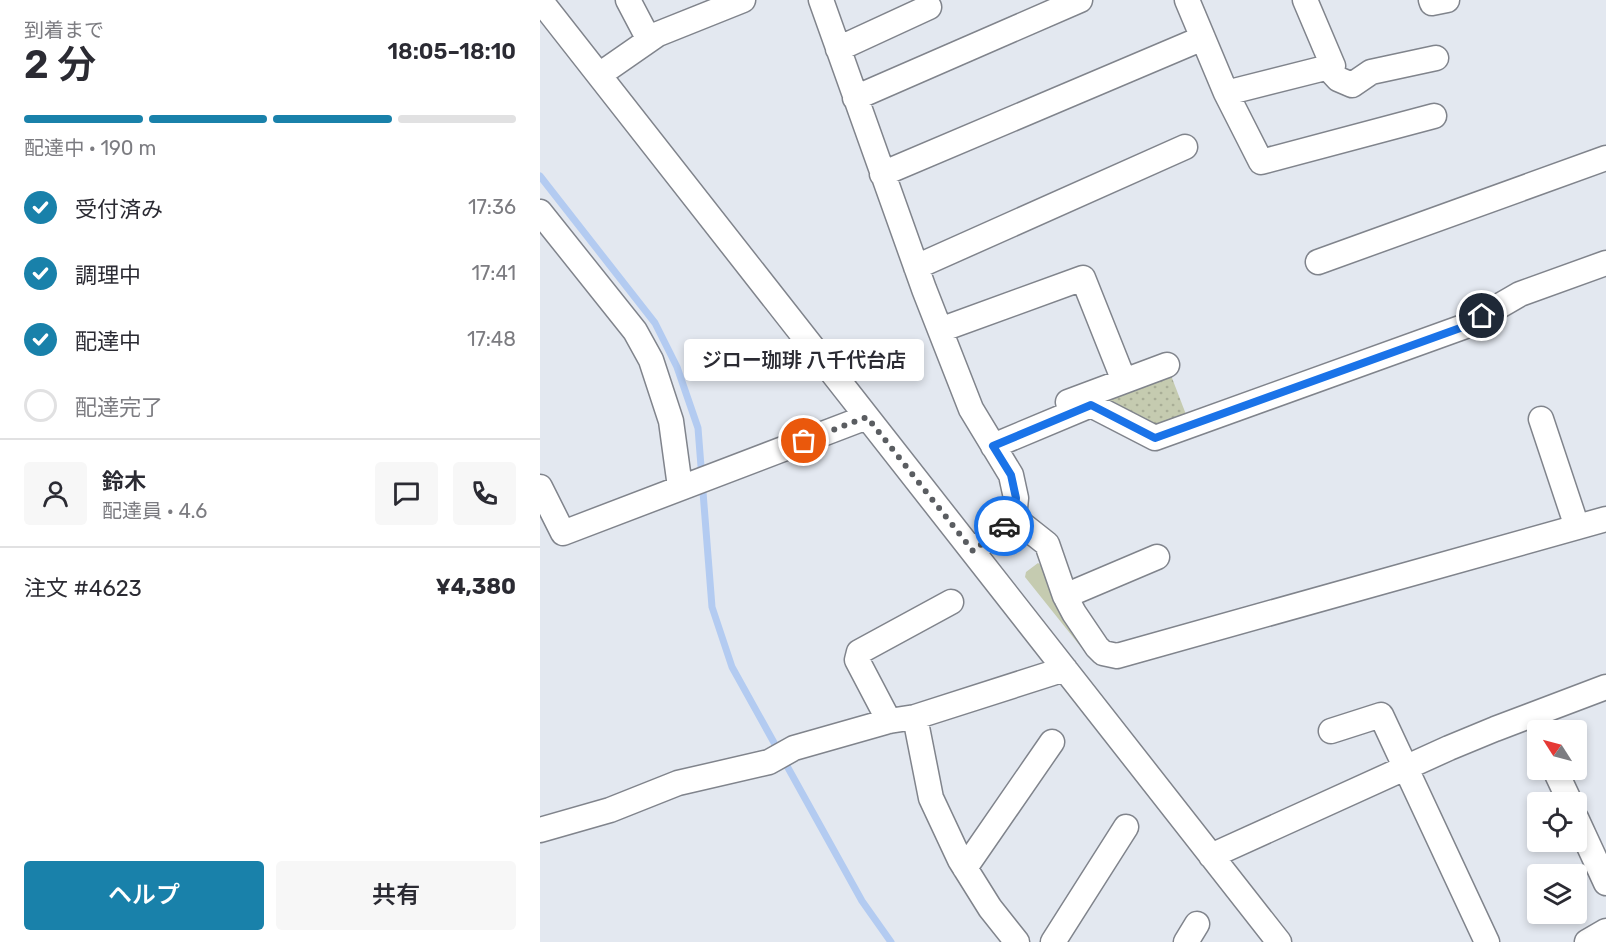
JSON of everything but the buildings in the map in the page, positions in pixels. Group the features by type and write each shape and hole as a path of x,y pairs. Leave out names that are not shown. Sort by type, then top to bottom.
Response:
{"street":[{"path":"540,0 1279,942"},
{"path":"628,0 649,40"},
{"path":"599,75 658,34 743,0"},
{"path":"821,0 916,267 971,409 996,437 1011,475 1016,498 1014,518 973,551"},
{"path":"855,98 1080,0"},
{"path":"1187,0 1226,93 1261,162 1434,116"},
{"path":"1226,93 1333,66 1305,0"},
{"path":"1431,0 1432,3 1447,0"},
{"path":"838,49 929,7"},
{"path":"882,174 1203,38"},
{"path":"1327,67 1338,79 1352,85 1371,72 1436,58"},
{"path":"916,267 1185,147"},
{"path":"1318,262 1606,158"},
{"path":"540,212 635,331 651,360 671,421 685,486"},
{"path":"996,437 1091,405 1155,438 1463,327 1520,294 1606,263"},
{"path":"940,330 1083,278 1124,381"},
{"path":"996,437 1124,381 1167,365"},
{"path":"540,487 563,533 867,417"},
{"path":"1541,419 1577,526"},
{"path":"1014,518 1047,544 1065,596 1074,613 1097,647 1103,653 1117,656 1606,519"},
{"path":"1065,596 1156,557"},
{"path":"889,721 857,660 859,652 951,602"},
{"path":"540,831 610,810 678,783 769,762 794,748 889,721 915,717 1065,669"},
{"path":"1540,720 1606,687"},
{"path":"1331,731 1381,715 1488,942"},
{"path":"915,717 931,798 965,868 990,908 1017,942"},
{"path":"1211,856 1495,729 1527,724"},
{"path":"965,868 1052,742"},
{"path":"1053,942 1126,827"},
{"path":"1587,842 1606,883"},
{"path":"1587,942 1606,930"}],"green space":[{"path":"1167,365 1187,417 1155,428 1089,394"},
{"path":"1038,563 1042,566 1061,615 1092,659 1025,577 1026,572"}],"waterway":[{"path":"540,176 655,323 677,367 698,428 712,607 732,667 862,901 891,942"}],"way so far":[{"path":"804,441 867,417 973,551 1004,526"}],"place":[{"name":"ジロー珈琲 八千代台店","path":"804,441"}],"route":[{"path":"1004,526 1014,518 1016,498 1011,475 993,446 1091,405 1155,438 1463,327 1482,316"}]}
